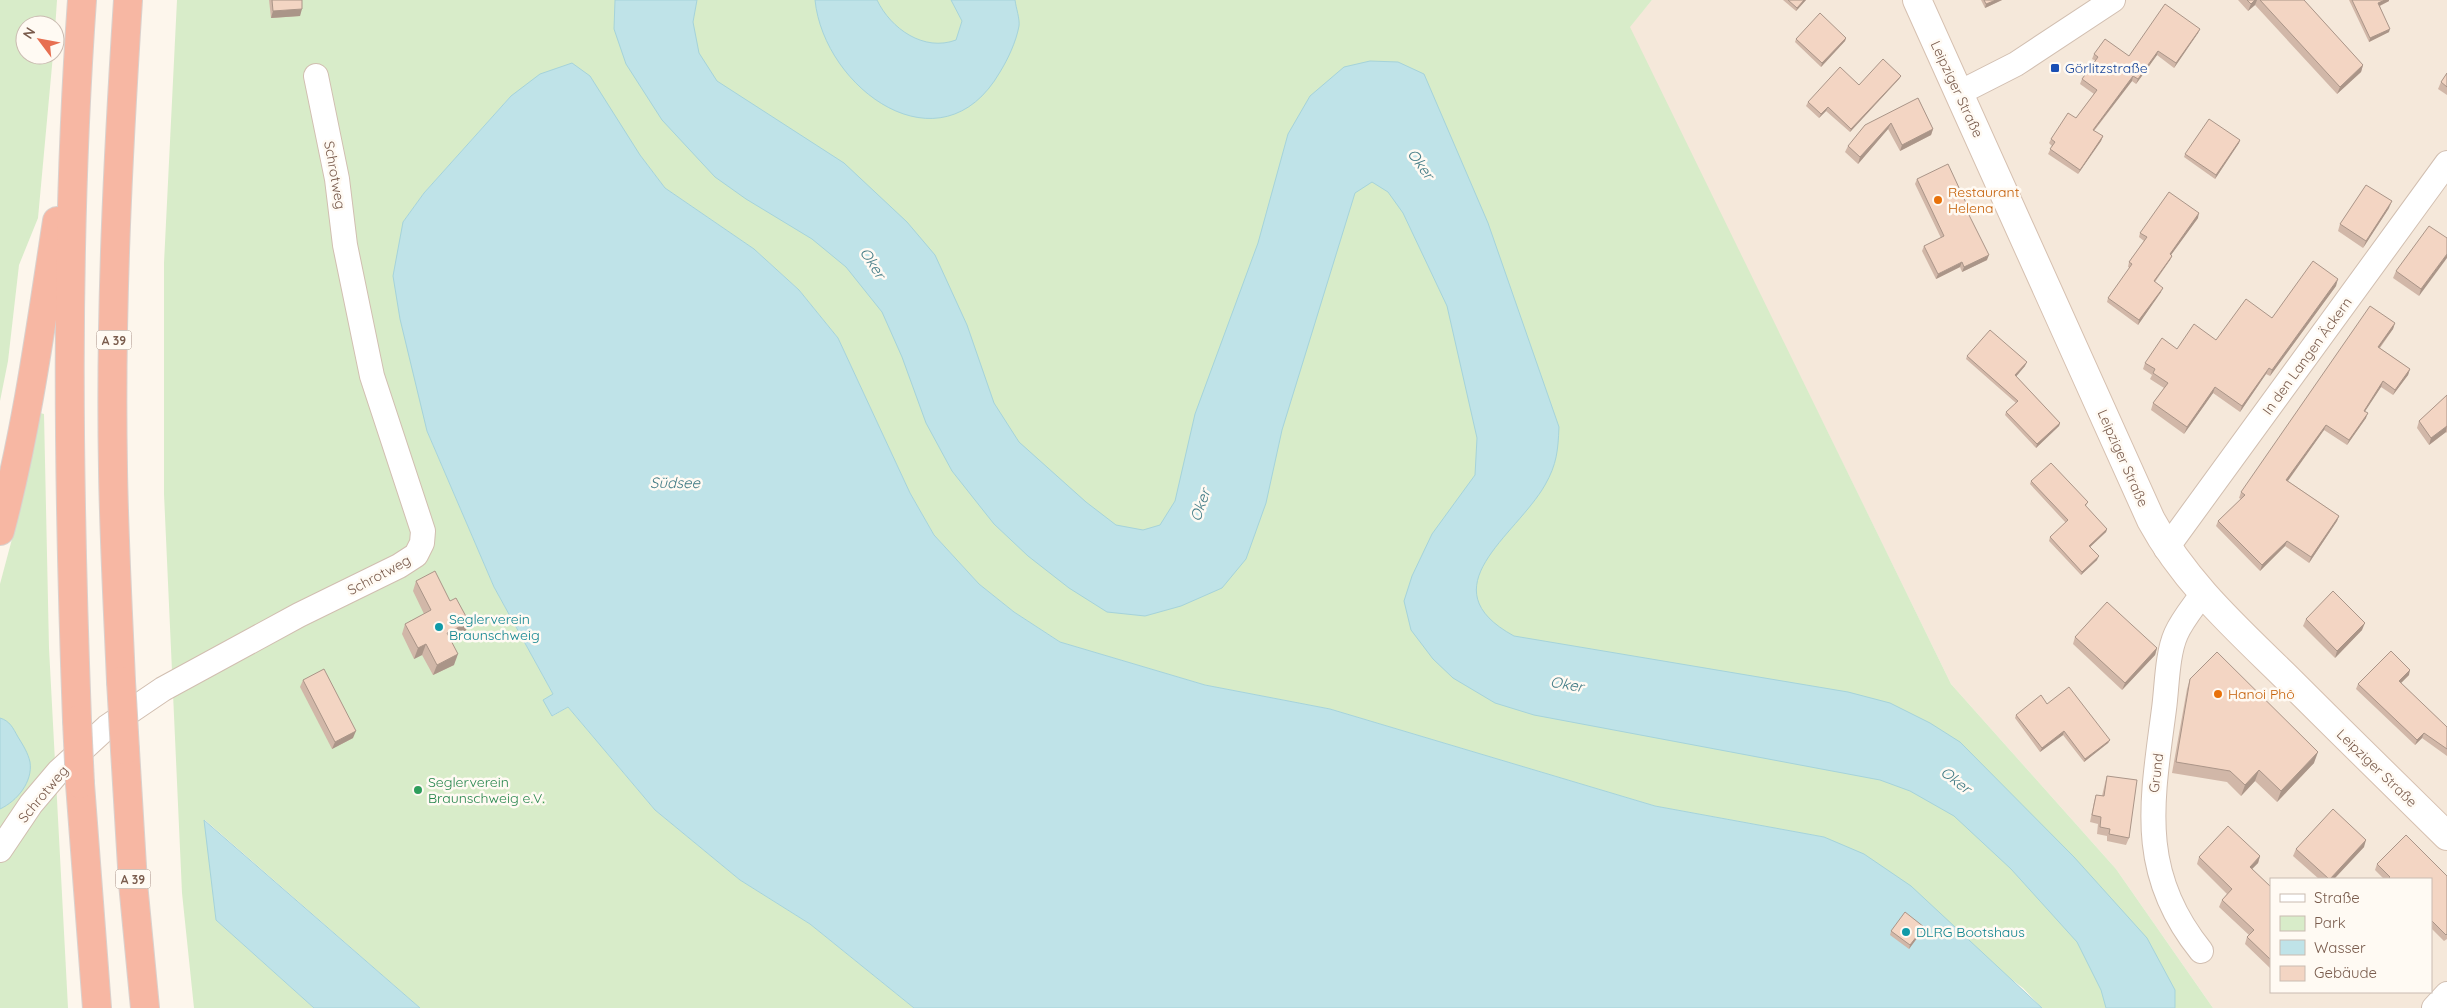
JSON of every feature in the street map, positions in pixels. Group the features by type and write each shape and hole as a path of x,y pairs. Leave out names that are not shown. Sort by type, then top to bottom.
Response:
{"highway":[{"path":"82,0 74,113 69,441 80,784 97,1008"},
{"name":"A 39","path":"128,0 121,113 113,377 113,468 125,750 145,1008"},
{"path":"0,531 10,494 34,374 74,113"}],"street":[{"name":"Leipziger Straße","path":"1916,0 2151,520 2166,548 2203,593 2447,836"},
{"path":"1959,93 2016,64 2113,0"},
{"name":"Schrotweg","path":"0,850 31,804 59,772 107,727 162,689 399,566 416,555 422,543 423,531 372,376 345,245 337,179 316,76"},
{"name":"In den Langen Äckern","path":"2166,548 2447,163"},
{"name":"Grund","path":"2201,951 2175,911 2161,880 2154,842 2152,817 2154,787 2176,634 2203,593"},
{"path":"2434,1008 2447,994"}],"shaded area":[{"path":"1652,0 2447,0 2447,1008 2213,1008 2116,869 1951,684 1629,27"}],"green space":[{"path":"0,0 57,0 56,15 15,15 15,65 52,65 38,218 19,265 8,361 0,401"},
{"path":"177,0 1652,0 1630,27 1951,684 2116,869 2213,1008 2042,1008 2023,988 1824,837 1655,806 1330,709 1205,685 1060,642 1014,612 979,584 934,535 910,493 838,338 799,290 754,249 665,188 640,155 511,96 424,193 403,222 427,431 494,587 553,694 553,716 568,707 655,810 740,880 810,924 914,1008 420,1008 205,820 216,920 314,1008 194,1008 182,893 164,494 164,263"},
{"path":"40,413 44,414 49,648 68,1008 0,1008 0,584 24,494"}],"water":[{"name":"Oker","path":"615,0 697,0 693,22 699,53 717,81 844,163 907,222 935,255 967,325 994,403 1019,442 1086,502 1116,525 1143,530 1160,525 1175,501 1195,414 1258,243 1288,134 1310,96 1344,67 1370,61 1398,62 1424,74 1488,223 1559,427 1556,457 1545,485 1532,504 1499,543 1486,562 1477,581 1478,599 1489,618 1514,636 1848,692 1890,703 1930,723 1960,742 2074,857 2147,938 2175,990 2175,1008 2106,1008 2101,990 2077,942 2011,869 1954,816 1910,791 1880,780 1534,715 1495,703 1453,678 1433,659 1411,630 1404,601 1412,576 1432,534 1475,475 1477,438 1447,306 1403,213 1388,192 1372,182 1355,193 1282,430 1266,503 1246,559 1222,588 1181,606 1145,616 1107,612 1069,588 1028,556 994,524 952,471 926,423 902,357 882,312 846,267 812,239 746,199 715,177 662,120 626,64 614,29"},
{"path":"815,0 877,0 883,11 900,29 921,40 932,43 956,40 962,21 951,0 1015,0 1019,26 1014,44 1003,67 975,102 947,116 918,118 889,108 862,89 839,63 823,33"},
{"name":"Südsee","path":"572,63 590,76 640,155 665,188 754,249 799,290 838,338 910,493 934,535 979,584 1014,612 1060,642 1205,685 1330,709 1655,806 1824,837 1864,854 1911,886 2042,1008 914,1008 810,924 740,880 655,810 568,707 552,716 543,700 553,694 494,587 427,431 400,319 393,276 403,222 424,193 511,96 540,74"},
{"path":"0,718 9,723 23,746 28,755 30,769 26,784 18,796 0,809"},
{"path":"204,820 420,1008 314,1008 216,920"}],"building":[{"path":"272,0 302,0 302,9 273,11"},
{"path":"1788,0 1804,0 1797,8"},
{"path":"1984,0 1996,0 1986,4"},
{"path":"2247,0 2255,0 2251,4"},
{"path":"2260,0 2304,0 2363,65 2340,87"},
{"path":"2352,0 2385,0 2378,3 2390,29 2370,38"},
{"path":"2165,4 2200,29 2176,63 2158,51 2138,79 2133,76 2093,130 2103,136 2080,170 2050,149 2055,142 2051,139 2068,113 2076,118 2097,90 2082,79 2098,57 2094,54 2105,39 2129,56"},
{"path":"1820,13 1846,38 1822,63 1796,39"},
{"path":"1883,59 1901,76 1851,129 1828,107 1821,114 1808,102 1840,67 1859,85"},
{"path":"2447,73 2447,87 2441,82"},
{"path":"1918,98 1933,129 1902,145 1891,123 1860,157 1848,146 1865,125"},
{"path":"2209,119 2240,140 2216,175 2185,154"},
{"path":"1948,164 1967,205 1965,207 1989,255 1964,267 1962,262 1938,274 1924,246 1944,236 1917,179"},
{"path":"2366,185 2392,201 2366,241 2340,224"},
{"path":"2169,192 2199,213 2170,254 2172,256 2154,281 2163,288 2139,320 2108,298 2132,264 2129,262 2147,237 2140,233"},
{"path":"2429,226 2447,238 2447,254 2421,289 2396,271"},
{"path":"2313,261 2338,279 2272,370 2269,368 2242,406 2215,387 2187,427 2153,403 2168,383 2153,373 2155,369 2145,363 2162,338 2177,349 2194,324 2216,340 2246,299 2272,318"},
{"path":"2370,306 2395,323 2378,347 2410,369 2395,390 2383,381 2364,411 2368,413 2349,440 2326,425 2286,480 2339,516 2311,557 2287,541 2262,565 2218,521 2245,495 2241,492"},
{"path":"1990,330 2027,362 2015,375 2060,423 2037,444 2006,412 2018,401 1967,356"},
{"path":"2447,395 2447,426 2431,438 2419,421"},
{"path":"2051,463 2088,502 2085,505 2107,529 2089,546 2099,556 2082,572 2050,537 2068,520 2031,481"},
{"name":"Seglerverein Braunschweig","path":"435,571 450,601 456,598 469,622 447,633 458,654 437,665 426,644 418,648 405,624 431,610 416,581"},
{"path":"2333,591 2365,623 2337,651 2306,619"},
{"path":"2107,602 2157,648 2125,683 2075,637"},
{"path":"2391,651 2410,670 2399,681 2447,727 2447,749 2424,733 2417,740 2358,684"},
{"path":"2217,652 2318,752 2281,791 2259,770 2245,785 2230,771 2176,762 2190,679"},
{"path":"324,669 356,731 335,742 303,680"},
{"path":"2069,687 2110,740 2085,759 2064,731 2042,748 2016,715 2041,695 2047,704"},
{"path":"2107,776 2137,780 2129,838 2109,834 2110,829 2100,827 2101,817 2092,815 2096,795 2104,796"},
{"path":"2333,809 2366,840 2331,878 2328,878 2296,849"},
{"path":"2228,826 2260,856 2250,867 2270,886 2270,959 2247,937 2254,930 2222,900 2232,889 2199,857"},
{"path":"2406,835 2447,876 2446,935 2432,921 2432,878 2389,878 2377,864"},
{"name":"DLRG Bootshaus","path":"1905,912 1924,927 1910,945 1891,931"}],"place":[{"name":"Görlitzstraße","path":"2055,68"},
{"name":"Restaurant Helena","path":"1938,200"},
{"name":"Seglerverein Braunschweig","path":"439,627"},
{"name":"Hanoi Phô","path":"2218,694"},
{"name":"Seglerverein Braunschweig e.V.","path":"418,790"},
{"name":"DLRG Bootshaus","path":"1906,932"}]}
